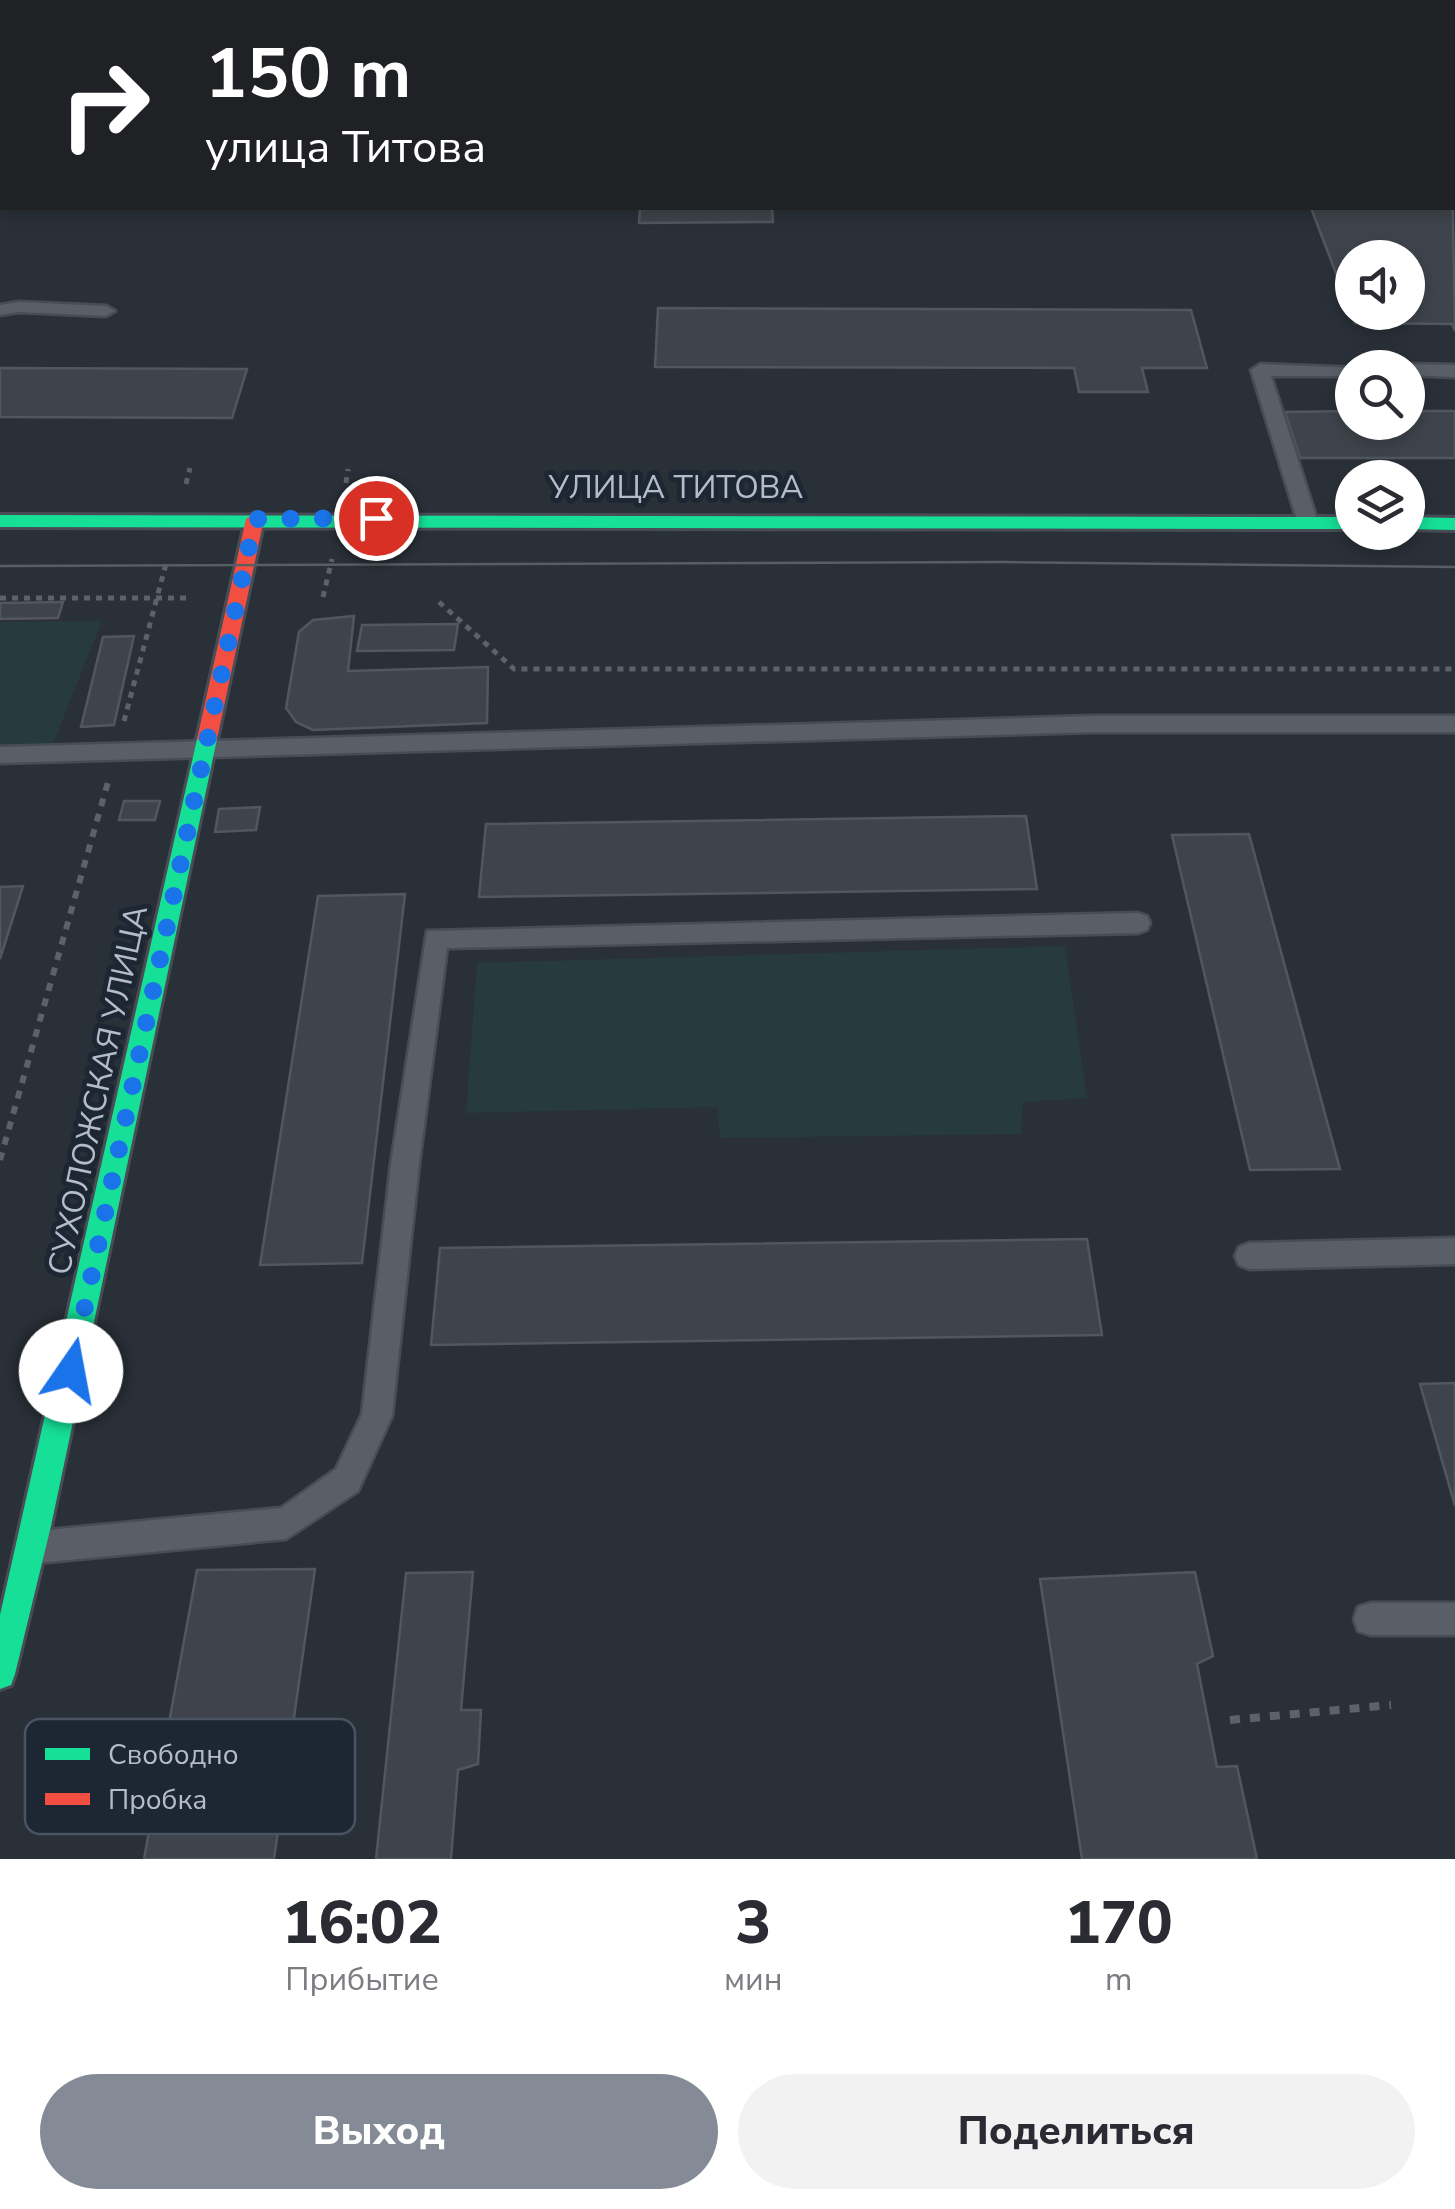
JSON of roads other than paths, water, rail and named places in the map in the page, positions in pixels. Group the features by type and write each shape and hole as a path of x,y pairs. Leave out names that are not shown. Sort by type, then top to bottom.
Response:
{"main road":[{"name":"СУХОЛОЖСКАЯ УЛИЦА","path":"0,1674 32,1547 255,519"},
{"name":"УЛИЦА ТИТОВА","path":"0,521 1335,523"},
{"path":"1425,524 1455,524"}],"lane":[{"path":"6,308 106,311"},
{"path":"1308,523 1260,370 1335,370"},
{"path":"1425,370 1455,371"},
{"path":"0,755 1093,724 1455,724"},
{"path":"32,1547 286,1522 348,1480 376,1416 404,1164 436,938 1138,923"},
{"path":"1249,1256 1455,1250"},
{"path":"1370,1619 1455,1619"}],"tram line":[{"path":"0,566 1004,562 1455,567"}]}
